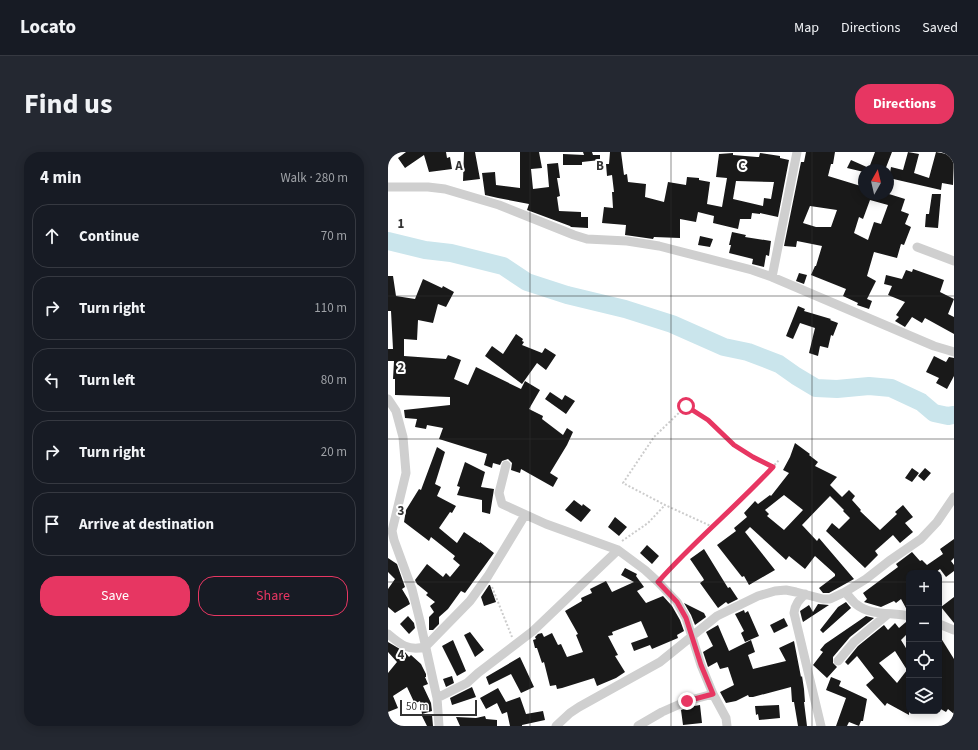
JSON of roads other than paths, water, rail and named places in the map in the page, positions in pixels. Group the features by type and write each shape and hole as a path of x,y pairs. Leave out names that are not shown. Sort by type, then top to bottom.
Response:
{"street":[{"path":"772,277 797,152"},
{"path":"388,188 428,187 445,189 499,205 587,239 627,241 659,246 752,270 772,277 934,346 954,352"},
{"path":"917,246 954,260"},
{"path":"388,399 396,411 402,437 406,473 390,528 412,589 437,698 439,726"},
{"path":"506,465 498,493 502,504 579,537 614,549 645,570 677,602 686,618 701,665 713,694 726,718 727,726"},
{"path":"556,726 580,707 660,662 718,616 758,596 775,591 786,590 823,600 830,599 845,592 866,579 921,539 937,522 954,497"},
{"path":"388,634 402,646 418,649 425,647 470,600 488,576 525,515"},
{"path":"437,698 467,683 533,631 614,549"},
{"path":"845,592 856,605 867,610 888,614 899,613 906,615"},
{"path":"805,594 795,606 794,612 821,726"},
{"path":"838,661 854,642 888,614"},
{"path":"942,625 954,630"},
{"path":"638,726 662,712 687,701 713,694"}],"waterway":[{"path":"388,241 425,250 451,253 503,266 527,282 567,295 625,309 672,324 724,347 748,352 779,364 816,388 837,389 869,386 891,388 921,402 934,413 948,416 954,415"}]}
